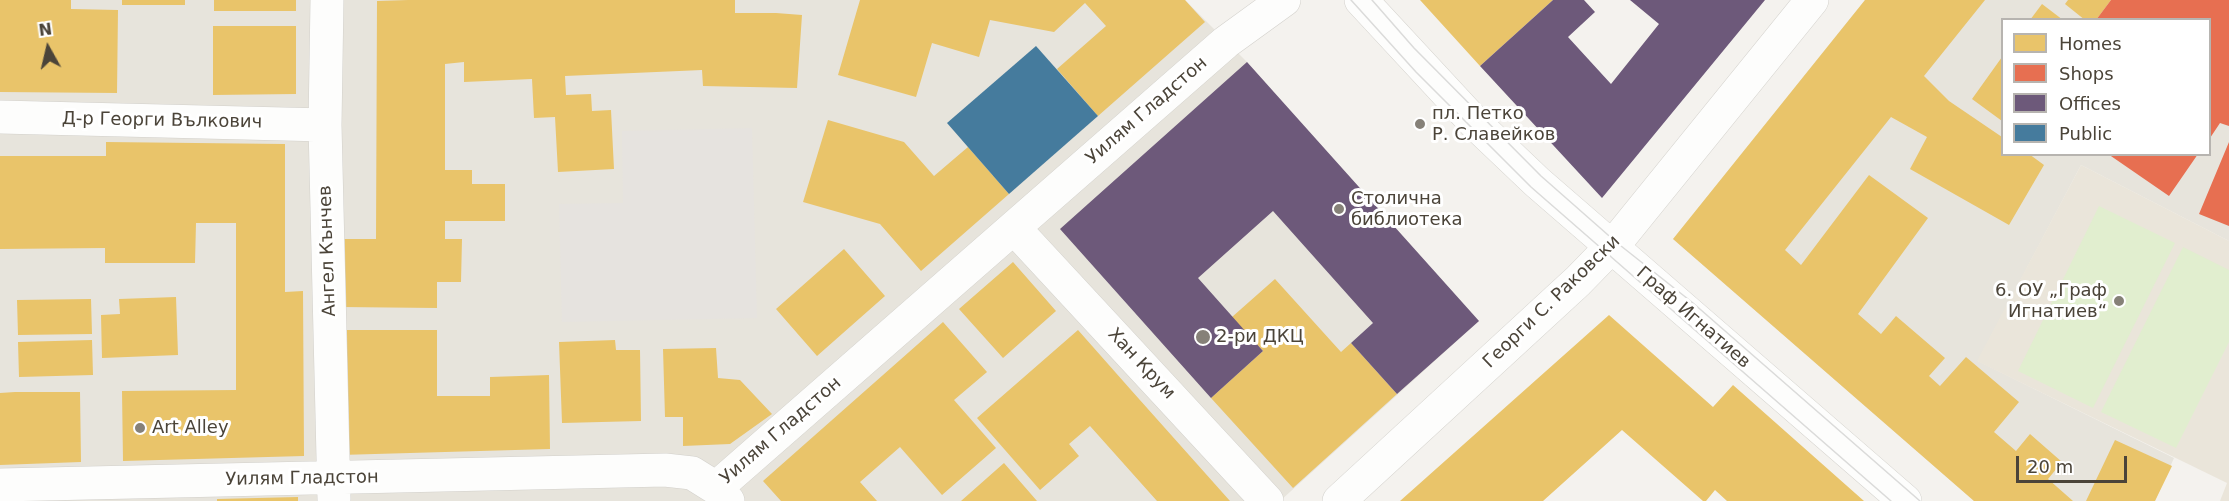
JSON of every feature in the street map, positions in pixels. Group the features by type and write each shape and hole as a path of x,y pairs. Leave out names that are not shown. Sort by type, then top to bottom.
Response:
{"street":[{"name":"Ангел Кънчев","path":"327,0 325,125 334,490"},
{"name":"Уилям Гладстон","path":"0,485 334,490 665,470 692,473 722,494 1014,228 1226,42 1284,0"},
{"name":"Граф Игнатиев","path":"1361,0 1476,124 1537,182 1905,501"},
{"name":"Георги С. Раковски","path":"1339,501 1530,327 1611,247 1812,0"},
{"name":"Д-р Георги Вълкович","path":"0,117 325,125"},
{"name":"Хан Крум","path":"1014,228 1267,501"}],"shaded area":[{"path":"0,0 1185,0 1247,62 1479,321 1280,501 0,501"},
{"path":"1865,0 2229,0 2229,241 2081,165 1978,361 2174,458 2155,501 1974,501 1673,239"},
{"path":"752,128 757,318 562,322 559,204 623,203 622,131"},
{"name":"6. ОУ „Граф Игнатиев“","path":"2081,165 2229,241 2229,501 2220,501 2227,483 1977,361"}],"green space":[{"path":"2099,206 2175,243 2093,408 2018,371"},
{"path":"2183,247 2229,270 2229,342 2176,448 2101,412"}],"building: Homes":[{"path":"0,0 71,0 71,9 118,10 117,93 0,92"},
{"path":"122,0 185,0 185,5 122,5"},
{"path":"214,0 296,0 296,11 214,11"},
{"path":"735,0 735,13 802,15 797,88 703,86 702,70 565,76 566,95 591,94 592,111 611,110 614,169 558,172 555,117 534,118 532,79 464,82 464,62 445,64 445,170 472,170 472,184 505,184 505,221 445,221 445,239 462,239 461,282 437,282 437,308 341,307 341,239 376,239 377,1"},
{"path":"860,0 1185,0 1205,22 1098,116 1057,69 1106,26 1085,3 1054,32 990,20 979,57 932,43 916,97 838,75"},
{"path":"1420,0 1553,0 1480,66"},
{"path":"1865,0 1985,0 1924,76 1949,101 2001,136 2001,156 2032,156 2044,165 2009,225 1910,169 1927,137 1891,117 1785,250 1801,265 1869,175 1928,218 1858,314 1881,334 1896,316 1945,358 1929,376 1940,386 1966,357 2019,402 1994,432 2016,451 2030,434 2062,462 2048,479 2073,501 1974,501 1673,239"},
{"path":"2068,0 2111,0 2098,18 2082,18 2065,4"},
{"path":"2042,4 2060,18 2032,18"},
{"path":"213,26 296,26 296,94 213,95"},
{"path":"2001,58 2001,120 1972,99"},
{"path":"828,120 904,142 934,176 968,147 1009,194 921,271 880,224 803,202"},
{"path":"106,142 285,144 285,292 303,291 304,456 123,461 122,391 236,390 236,223 196,223 195,263 105,263 105,248 0,249 0,156 106,156"},
{"path":"844,249 885,296 817,356 776,309"},
{"path":"1013,262 1056,311 1003,358 959,309"},
{"path":"1275,279 1341,352 1351,343 1397,394 1293,488 1211,398 1263,351 1232,317"},
{"path":"176,297 178,355 102,358 101,315 120,314 119,299"},
{"path":"91,299 92,334 18,335 17,300"},
{"path":"1609,315 1713,407 1733,385 1864,501 1727,501 1715,490 1706,501 1703,501 1622,430 1543,501 1400,501"},
{"path":"943,322 987,372 954,400 996,448 942,495 900,447 860,482 877,501 781,501 763,481"},
{"path":"341,330 437,330 437,396 490,396 490,377 549,375 550,449 340,455"},
{"path":"1078,330 1230,501 1157,501 1090,426 1069,444 1079,456 1040,490 977,418"},
{"path":"92,340 93,375 19,377 18,342"},
{"path":"615,340 616,350 640,350 641,421 562,423 559,342"},
{"path":"716,348 718,378 740,380 772,414 730,444 683,446 683,417 665,417 663,349"},
{"path":"80,392 81,462 0,465 0,393"},
{"path":"2115,440 2172,466 2155,501 2086,501"},
{"path":"1004,463 1037,501 961,501"},
{"path":"298,497 298,501 217,501 217,499"}],"building: Shops":[{"path":"2111,0 2229,0 2229,126 2220,123 2211,136 2211,18 2098,18"},
{"path":"2229,142 2229,226 2199,214"},
{"path":"2111,156 2197,156 2169,196"}],"building: Offices":[{"path":"1553,0 1584,0 1595,12 1568,37 1611,84 1659,24 1630,0 1765,0 1602,198 1480,66"},
{"path":"1247,62 1479,321 1397,394 1351,343 1373,323 1273,211 1198,278 1263,351 1211,398 1060,229"}],"building: Public":[{"path":"1036,46 1098,116 1009,194 947,123"}],"tram line":[{"path":"1351,0 1416,72 1531,187 1891,501"},
{"path":"1372,0 1414,48 1541,176 1616,242 1693,303 1920,501"}],"place":[{"name":"пл. Петко Р. Славейков","path":"1420,124"},
{"name":"Столична библиотека","path":"1339,209"},
{"name":"6. ОУ „Граф Игнатиев“","path":"2119,301"},
{"name":"2-ри ДКЦ","path":"1203,337"},
{"name":"Art Alley","path":"140,428"}]}
